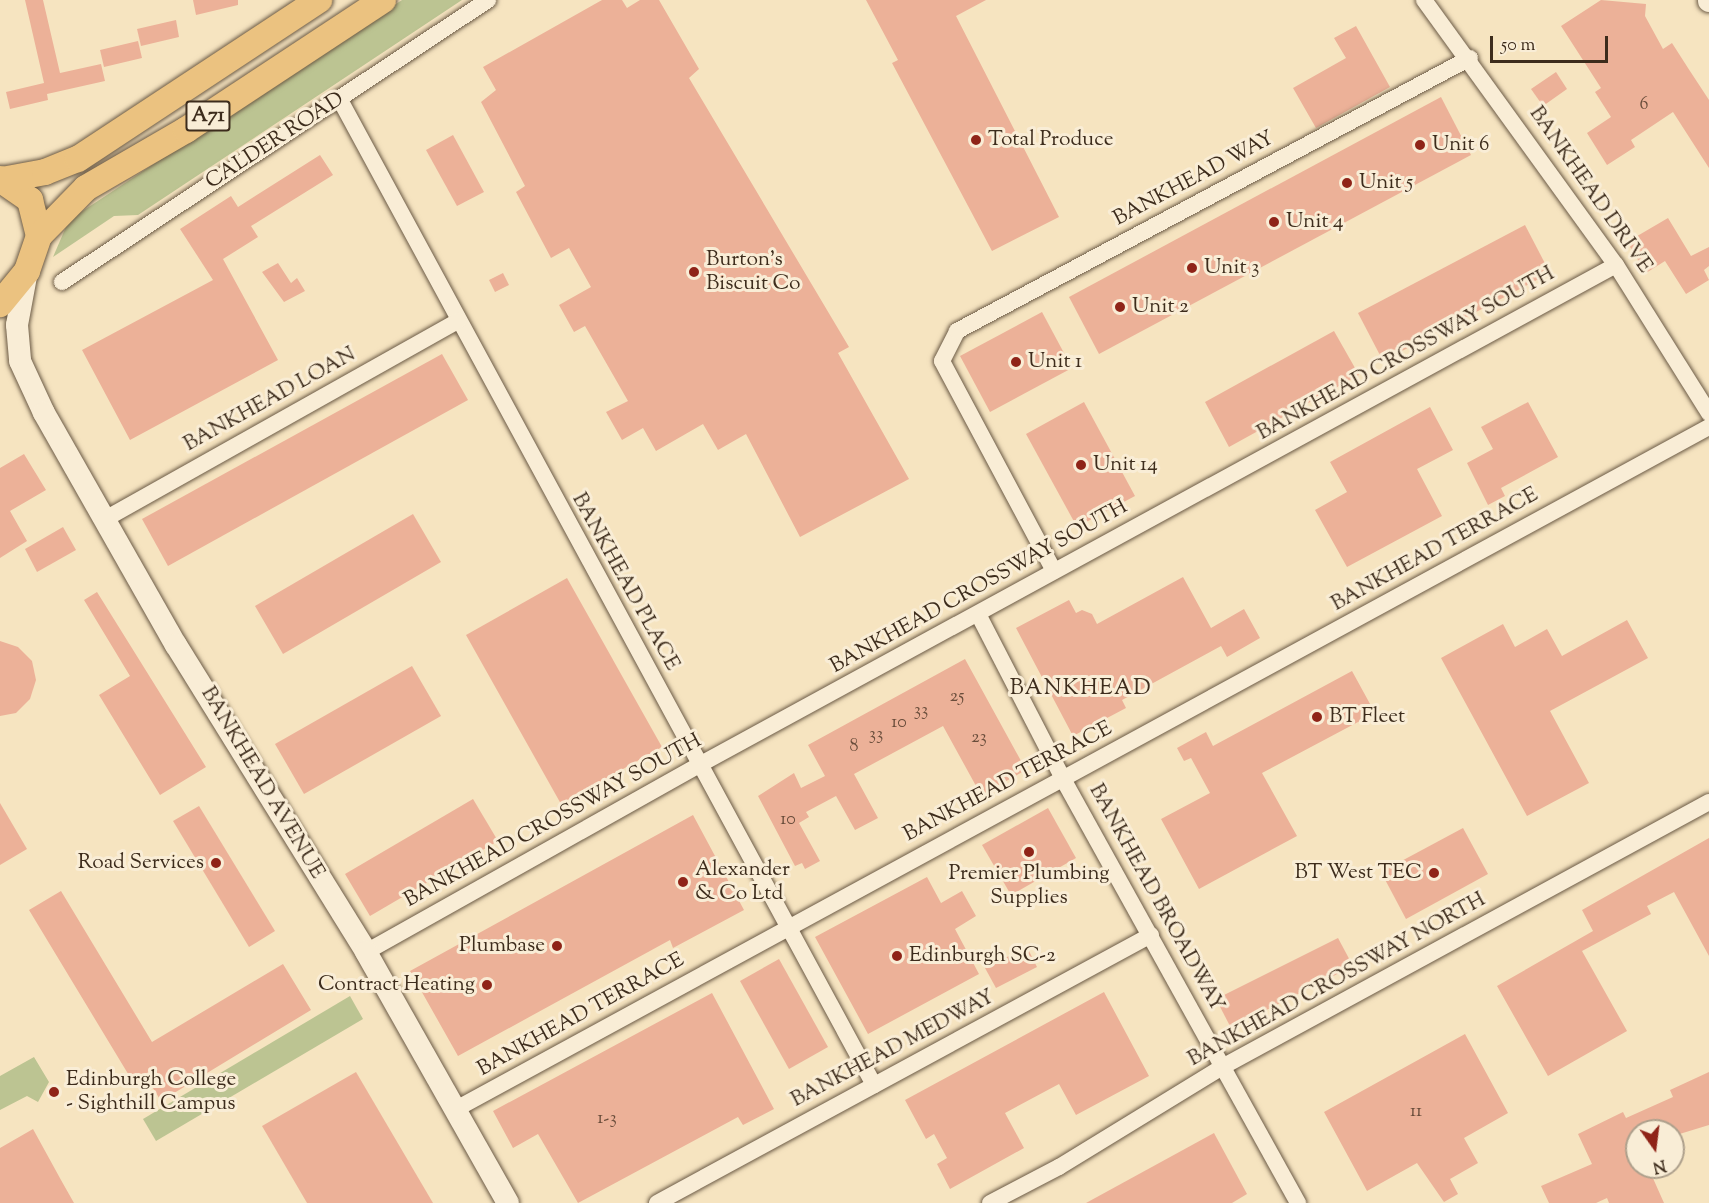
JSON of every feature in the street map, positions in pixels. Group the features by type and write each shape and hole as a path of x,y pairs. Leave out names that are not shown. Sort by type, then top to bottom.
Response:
{"main road":[{"name":"A71","path":"1,180 45,172 78,159 319,0"},
{"name":"A71","path":"0,304 27,272 39,236 86,188 186,130 382,0"},
{"name":"A71","path":"1,180 30,200 39,236"}],"street":[{"name":"CALDER ROAD","path":"62,282 488,0"},
{"name":"BANKHEAD DRIVE","path":"1424,0 1470,58 1616,266 1709,413"},
{"name":"BANKHEAD WAY","path":"1054,571 942,361 945,348 957,331 1470,58"},
{"name":"BANKHEAD PLACE","path":"339,99 699,765 790,925 874,1085"},
{"name":"BANKHEAD CROSSWAY SOUTH","path":"366,952 699,765 1616,266"},
{"name":"BANKHEAD AVENUE","path":"20,361 17,325 27,272"},
{"name":"BANKHEAD LOAN","path":"105,519 458,321"},
{"name":"BANKHEAD AVENUE","path":"0,338 20,361 176,645 366,952 508,1203"},
{"name":"BANKHEAD TERRACE","path":"456,1109 790,925 1709,427"},
{"name":"BANKHEAD BROADWAY","path":"978,614 1063,779 1298,1203"},
{"name":"BANKHEAD CROSSWAY NORTH","path":"990,1203 1059,1167 1224,1066 1709,802"},
{"name":"BANKHEAD MEDWAY","path":"657,1203 1151,935"}],"green space":[{"path":"402,0 462,0 138,215 114,216 53,257 69,220"},
{"path":"350,996 363,1019 156,1141 143,1119"},
{"path":"34,1057 49,1082 38,1102 27,1096 0,1110 0,1076"}],"building":[{"path":"25,0 43,0 60,73 101,64 105,81 47,94 48,100 10,109 6,92 44,83"},
{"path":"193,0 238,0 238,5 196,15"},
{"name":"Burton's Biscuit Co","path":"602,0 622,0 627,8 640,0 659,0 699,69 689,78 849,347 838,353 909,479 800,537 746,434 718,450 703,424 656,451 643,428 622,440 606,412 628,401 585,326 574,332 559,305 591,287 569,248 551,258 516,192 525,186 481,102 496,90 483,67"},
{"name":"Total Produce","path":"866,0 986,0 956,16 1059,217 992,251 892,63 898,60"},
{"path":"1601,0 1646,4 1645,16 1663,49 1672,43 1709,100 1709,168 1673,112 1631,140 1635,147 1607,165 1587,133 1611,117 1595,92 1601,88 1561,26"},
{"path":"176,20 179,37 141,46 137,29"},
{"path":"1356,26 1390,87 1316,128 1293,88 1346,58 1334,38"},
{"path":"138,41 142,58 104,67 100,50"},
{"path":"1556,72 1567,89 1543,106 1531,89"},
{"path":"1441,97 1471,155 1099,354 1069,297"},
{"path":"453,135 484,192 457,206 426,150"},
{"path":"320,155 333,175 251,226 258,237 223,259 278,360 130,440 82,350 213,280 180,229 231,196 238,207"},
{"path":"1668,218 1691,256 1709,247 1709,266 1704,270 1709,280 1686,294 1665,261 1646,273 1627,242"},
{"path":"1525,225 1550,273 1383,361 1358,313"},
{"path":"278,263 291,283 297,278 305,291 284,302 262,272"},
{"path":"503,273 509,285 495,292 489,280"},
{"name":"Unit 1","path":"1042,312 1072,368 990,412 960,356"},
{"path":"1334,331 1359,375 1229,447 1205,402"},
{"path":"442,354 468,400 168,566 142,519"},
{"name":"Unit 14","path":"1084,402 1135,496 1077,527 1026,434"},
{"path":"1528,402 1558,457 1501,488 1505,496 1488,505 1467,463 1493,449 1481,427"},
{"path":"1430,407 1453,450 1417,469 1442,516 1347,567 1315,510 1347,492 1330,462"},
{"path":"24,454 46,490 10,511 27,541 0,558 0,468"},
{"path":"413,514 441,562 283,654 255,606"},
{"path":"63,527 76,550 37,572 25,549"},
{"path":"1183,577 1211,628 1244,609 1260,638 1227,657 1221,646 1122,700 1126,708 1073,736 1016,628 1069,600 1076,613 1082,610 1092,614 1097,624"},
{"path":"567,578 662,747 561,804 466,635"},
{"path":"97,592 206,767 160,795 99,695 130,676 84,600"},
{"path":"1627,620 1648,658 1550,711 1589,783 1527,816 1441,658 1503,624 1515,647 1547,629 1562,656"},
{"path":"0,641 18,647 32,661 36,680 30,699 16,713 0,716"},
{"path":"965,659 1026,770 981,795 943,726 854,774 878,818 855,830 836,796 806,812 809,817 799,823 820,861 805,869 802,863 795,866 758,796 794,773 801,788 825,776 808,745"},
{"path":"412,666 441,716 304,794 275,744"},
{"path":"1352,671 1375,713 1262,773 1297,836 1199,889 1161,819 1210,793 1191,758 1184,761 1177,748 1206,732 1213,746"},
{"path":"473,799 498,841 370,916 345,874"},
{"path":"0,803 27,849 0,865"},
{"name":"Road Services","path":"199,806 275,931 249,947 173,821"},
{"name":"Premier Plumbing Supplies","path":"1048,808 1076,858 1011,895 982,845"},
{"path":"693,815 744,910 673,948 670,940 458,1056 410,971"},
{"name":"BT West TEC","path":"1463,828 1488,874 1406,919 1381,872"},
{"path":"1709,838 1709,956 1674,892 1647,906 1651,914 1582,951 1627,1031 1548,1076 1497,986 1593,931 1582,910"},
{"name":"Edinburgh SC-2","path":"927,877 941,903 962,891 976,916 955,929 979,974 868,1034 815,937"},
{"path":"61,891 152,1042 283,964 311,1010 161,1101 148,1080 136,1087 29,910"},
{"path":"1338,938 1353,966 1231,1028 1216,999"},
{"path":"1027,947 1037,967 996,988 985,968"},
{"path":"779,959 828,1047 789,1069 740,981"},
{"path":"1104,992 1149,1076 1076,1115 1059,1084 1005,1113 1024,1148 950,1189 937,1164 947,1158 934,1134 926,1139 905,1100"},
{"path":"712,993 774,1109 743,1125 738,1117 578,1203 538,1134 513,1148 493,1111"},
{"path":"1465,1034 1508,1113 1464,1138 1478,1163 1450,1179 1458,1194 1444,1202 1417,1163 1367,1191 1324,1112"},
{"path":"356,1072 433,1203 307,1203 262,1126"},
{"path":"1709,1072 1709,1125 1685,1132 1685,1119 1625,1119 1625,1179 1653,1179 1664,1203 1609,1203 1607,1198 1596,1203 1549,1203 1541,1186 1592,1164 1578,1134 1623,1112 1626,1118 1673,1097 1670,1090"},
{"path":"33,1129 74,1203 0,1203 0,1148"},
{"path":"1214,1133 1247,1194 1232,1203 1086,1203"}],"place":[{"name":"Total Produce","path":"976,140"},
{"name":"Unit 6","path":"1420,145"},
{"name":"Unit 5","path":"1347,183"},
{"name":"Unit 4","path":"1274,222"},
{"name":"Unit 3","path":"1192,268"},
{"name":"Burton's Biscuit Co","path":"694,272"},
{"name":"Unit 2","path":"1120,307"},
{"name":"Unit 1","path":"1016,362"},
{"name":"Unit 14","path":"1081,465"},
{"name":"BT Fleet","path":"1317,717"},
{"name":"Premier Plumbing Supplies","path":"1029,852"},
{"name":"Road Services","path":"216,863"},
{"name":"BT West TEC","path":"1434,873"},
{"name":"Alexander & Co Ltd","path":"683,882"},
{"name":"Plumbase","path":"557,946"},
{"name":"Edinburgh SC-2","path":"897,956"},
{"name":"Contract Heating","path":"487,985"},
{"name":"Edinburgh College - Sighthill Campus","path":"54,1092"}],"district":[{"name":"BANKHEAD","path":"1081,690"}]}
